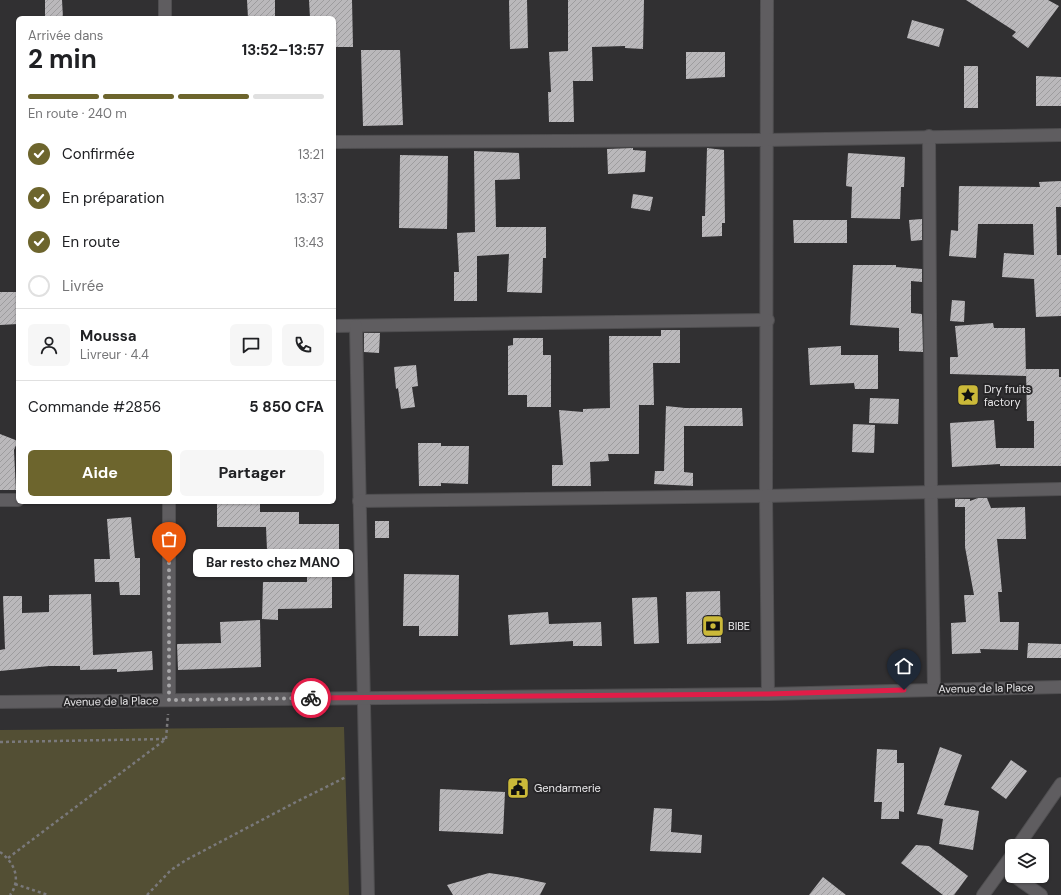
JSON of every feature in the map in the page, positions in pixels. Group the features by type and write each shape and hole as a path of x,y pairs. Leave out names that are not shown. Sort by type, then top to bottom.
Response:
{"street":[{"path":"165,0 165,16"},
{"path":"767,0 768,320 766,496 768,694"},
{"path":"336,142 767,140 929,136 1061,135"},
{"path":"929,136 931,491 934,689"},
{"path":"336,326 768,320"},
{"path":"356,326 368,895"},
{"path":"360,501 766,496 1061,489"},
{"path":"0,500 16,500"},
{"path":"169,504 169,700"},
{"name":"Avenue de la Place","path":"0,702 364,697 768,694 1061,687"},
{"path":"1023,839 1061,784"},
{"path":"983,895 1005,877"},
{"path":"1024,883 1041,895"}],"path":[{"path":"8,858 166,739 169,700"},
{"path":"0,742 166,739"},
{"path":"147,895 171,870 186,860 296,802 346,778"},
{"path":"0,852 13,865 16,875 15,884 10,895"},
{"path":"15,884 48,895"}],"shaded area":[{"path":"344,727 349,895 0,895 0,730"}],"building":[{"path":"45,0 62,0 63,16 45,16"},
{"path":"247,0 275,0 275,16 248,16"},
{"path":"309,0 352,0 353,47 336,47 336,16 310,16"},
{"path":"509,0 527,0 528,48 510,49"},
{"path":"568,0 644,0 643,49 625,48 625,46 592,47 593,81 573,81 574,122 549,122 548,92 551,92 549,52 568,51"},
{"path":"966,0 1048,0 1059,6 1028,48 1012,36 1016,32"},
{"path":"912,20 944,29 939,47 907,38"},
{"path":"361,50 400,50 403,125 363,126"},
{"path":"686,52 725,52 725,77 686,79"},
{"path":"964,66 978,66 978,108 964,108"},
{"path":"1036,76 1061,77 1061,106 1036,106"},
{"path":"633,148 633,150 646,151 645,172 608,174 607,149"},
{"path":"707,148 724,150 725,223 722,223 722,236 702,237 702,216 705,216"},
{"path":"474,151 519,153 520,179 495,180 496,227 546,227 546,258 543,258 542,293 507,292 509,254 477,256 477,301 454,301 454,272 459,272 457,233 475,232"},
{"path":"848,153 905,157 904,187 901,187 900,219 851,218 852,187 846,186"},
{"path":"400,155 448,156 447,229 399,228"},
{"path":"1061,181 1061,207 1056,207 1057,255 1061,255 1061,316 1036,317 1034,279 1002,277 1004,253 1034,255 1033,224 978,224 976,258 949,256 951,230 958,231 959,186 1040,187 1039,182"},
{"path":"633,194 653,197 650,211 631,208"},
{"path":"922,219 922,240 911,241 909,220"},
{"path":"793,220 847,220 847,243 794,243"},
{"path":"853,265 896,265 896,267 922,269 922,282 911,281 911,313 922,314 923,352 899,351 899,328 850,325"},
{"path":"0,292 16,292 16,324 0,325"},
{"path":"952,300 965,301 964,322 950,321"},
{"path":"993,323 994,328 1025,328 1026,376 950,374 950,357 958,357 955,326"},
{"path":"661,330 680,330 680,363 653,363 654,405 639,405 639,454 608,454 609,461 590,462 591,486 552,486 552,465 563,465 559,410 583,412 583,409 610,408 609,336 661,336"},
{"path":"364,333 380,333 379,353 364,352"},
{"path":"513,338 543,338 543,355 551,355 551,407 527,407 527,395 508,395 508,346 513,345"},
{"path":"841,346 841,355 878,355 878,389 855,389 854,383 810,385 808,348"},
{"path":"416,365 418,386 412,387 415,407 401,409 398,388 396,389 394,367"},
{"path":"1026,369 1059,369 1059,377 1061,377 1061,466 1000,466 1000,464 952,467 950,423 994,420 996,448 1034,448 1034,421 1027,421"},
{"path":"870,398 899,399 898,424 869,423"},
{"path":"666,406 685,408 742,408 743,426 684,426 684,472 693,473 693,486 654,484 655,471 664,471"},
{"path":"853,424 875,425 874,453 852,452"},
{"path":"0,434 16,440 14,450 16,490 0,490"},
{"path":"418,443 441,443 441,446 469,446 468,484 441,483 441,486 419,486"},
{"path":"978,498 987,498 991,508 1025,507 1026,539 997,539 1002,592 998,592 1000,622 1019,622 1018,650 980,649 981,653 952,654 951,623 966,622 964,595 974,595 965,547 965,507 955,507 955,499 970,499 970,501"},
{"path":"217,504 260,504 260,512 299,512 299,524 339,524 339,553 345,553 345,571 332,571 332,608 278,609 278,620 262,619 263,582 307,582 307,550 267,550 266,527 217,527"},
{"path":"131,517 135,558 140,558 140,595 120,595 119,582 95,582 94,559 110,559 107,519"},
{"path":"375,521 389,521 389,538 375,538"},
{"path":"404,574 459,575 458,636 419,636 419,626 403,626"},
{"path":"720,591 721,643 687,644 686,592"},
{"path":"91,594 93,655 152,651 153,670 117,672 117,669 80,670 80,666 49,666 0,671 0,650 5,649 3,596 22,596 22,613 49,612 49,595"},
{"path":"657,597 659,643 634,644 632,598"},
{"path":"548,612 549,624 601,622 602,646 573,646 573,641 510,645 508,615"},
{"path":"260,620 261,667 178,670 177,644 221,643 220,622"},
{"path":"1028,643 1061,644 1061,658 1027,658"},
{"path":"940,747 962,755 944,805 979,811 973,850 939,844 943,819 917,814"},
{"path":"877,749 897,750 897,763 904,763 904,812 899,811 899,819 881,819 882,802 874,802"},
{"path":"1011,760 1027,771 1006,799 991,788"},
{"path":"440,789 505,792 503,834 439,831"},
{"path":"654,808 672,809 671,832 702,835 701,853 650,851"},
{"path":"916,845 929,846 968,876 954,895 943,895 901,863"},
{"path":"489,873 546,883 540,895 453,895 447,885"},
{"path":"823,877 846,895 809,895"}],"way so far":[{"path":"169,563 169,700 311,698"}],"place":[{"name":"Dry fruits factory","path":"968,395"},
{"name":"Bar resto chez MANO","path":"169,563"},
{"name":"BIBE","path":"713,626"},
{"name":"Gendarmerie","path":"518,788"}],"route":[{"path":"311,698 768,694 904,690"}]}
